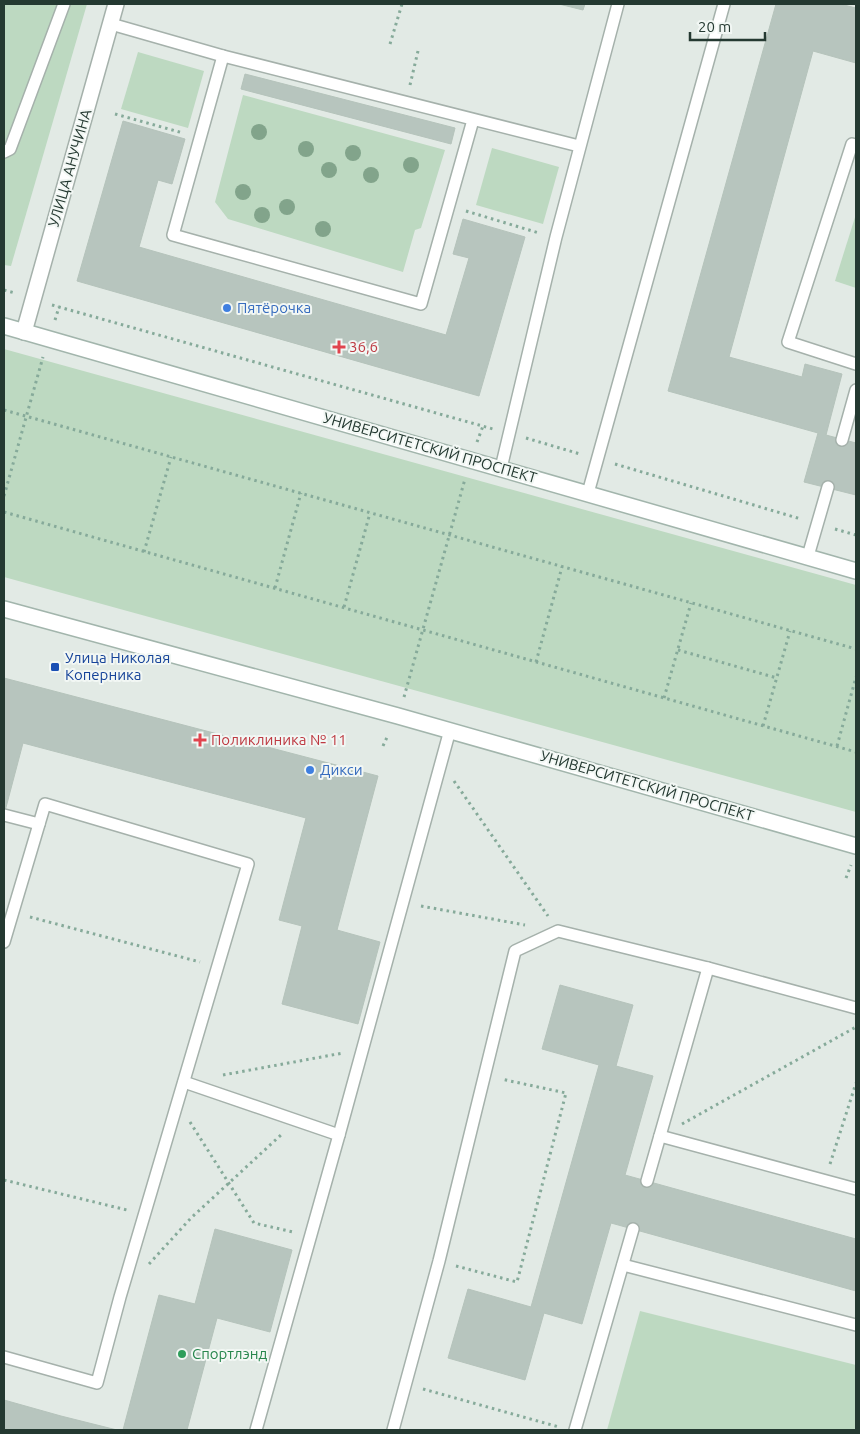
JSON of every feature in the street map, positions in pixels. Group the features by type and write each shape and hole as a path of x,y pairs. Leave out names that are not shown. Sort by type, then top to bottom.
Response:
{"main road":[{"name":"УЛИЦА АНУЧИНА","path":"24,332 116,4"},
{"name":"УНИВЕРСИТЕТСКИЙ ПРОСПЕКТ","path":"4,326 588,492 856,571"},
{"name":"УНИВЕРСИТЕТСКИЙ ПРОСПЕКТ","path":"4,609 450,730 856,846"}],"lane":[{"path":"4,152 10,149 64,4"},
{"path":"501,468 556,237 618,4"},
{"path":"588,492 724,4"},
{"path":"111,24 224,56 579,146"},
{"path":"224,56 173,235 421,304 473,120"},
{"path":"856,145 852,144 788,342 856,364"},
{"path":"842,440 852,415 856,390"},
{"path":"808,556 828,487"},
{"path":"256,1430 363,1050 450,730"},
{"path":"4,942 44,804 248,864 97,1383 4,1357"},
{"path":"4,815 39,824"},
{"path":"393,1430 439,1261 515,951 558,931 708,968 856,1008"},
{"path":"647,1181 708,968"},
{"path":"184,1082 339,1135"},
{"path":"660,1136 856,1190"},
{"path":"575,1430 633,1229"},
{"path":"623,1265 856,1326"}],"path":[{"path":"390,44 402,4"},
{"path":"406,103 418,51"},
{"path":"115,114 200,138"},
{"path":"448,206 556,237"},
{"path":"4,290 509,433 856,535"},
{"path":"4,496 48,338"},
{"path":"4,410 856,649"},
{"path":"144,552 171,457"},
{"path":"398,716 471,460"},
{"path":"275,588 301,493"},
{"path":"4,512 856,752"},
{"path":"344,608 370,513"},
{"path":"536,662 562,567"},
{"path":"664,698 691,603"},
{"path":"763,726 790,631"},
{"path":"678,650 777,678"},
{"path":"837,746 856,677"},
{"path":"441,762 558,931"},
{"path":"403,903 558,931"},
{"path":"12,912 218,966"},
{"path":"660,1136 856,1026"},
{"path":"221,1076 363,1050"},
{"path":"439,1261 517,1282 566,1093 484,1075"},
{"path":"825,1181 856,1083"},
{"path":"177,1103 254,1223 310,1236"},
{"path":"146,1268 191,1218 298,1120"},
{"path":"4,1180 145,1214"},
{"path":"405,1385 563,1428"}],"green space":[{"path":"4,4 87,4 11,266 4,265"},
{"path":"138,52 204,71 188,128 121,109"},
{"path":"243,95 445,150 421,228 415,230 403,272 228,219 215,202"},
{"path":"492,148 559,167 543,224 476,205"},
{"path":"856,214 856,288 835,281"},
{"path":"4,349 856,585 856,812 4,577"},
{"path":"640,1311 856,1365 856,1430 607,1430"}],"building":[{"path":"559,4 585,4 583,10"},
{"path":"776,4 840,4 856,8 856,63 813,51 729,357 802,377 805,364 842,374 826,435 856,443 856,495 804,482 818,433 668,391"},
{"path":"245,74 455,128 451,144 241,89"},
{"path":"123,121 185,139 172,184 158,180 139,247 446,335 469,258 453,254 463,219 525,237 479,396 77,281"},
{"path":"4,678 378,776 337,930 380,942 358,1024 282,1004 302,926 279,920 306,818 23,743 4,815"},
{"path":"560,985 633,1005 616,1066 653,1076 625,1175 856,1239 856,1291 611,1223 582,1324 544,1313 525,1380 448,1358 468,1289 531,1307 599,1065 542,1049"},
{"path":"215,1229 292,1250 270,1332 217,1318 187,1430 123,1430 159,1295 195,1304"},
{"path":"4,1400 61,1416 117,1430 4,1430"}],"place":[{"name":"Пятёрочка","path":"227,308"},
{"name":"36,6","path":"339,347"},
{"name":"Улица Николая Коперника","path":"55,667"},
{"name":"Поликлиника № 11","path":"200,740"},
{"name":"Дикси","path":"310,770"},
{"name":"Спортлэнд","path":"182,1354"}]}
